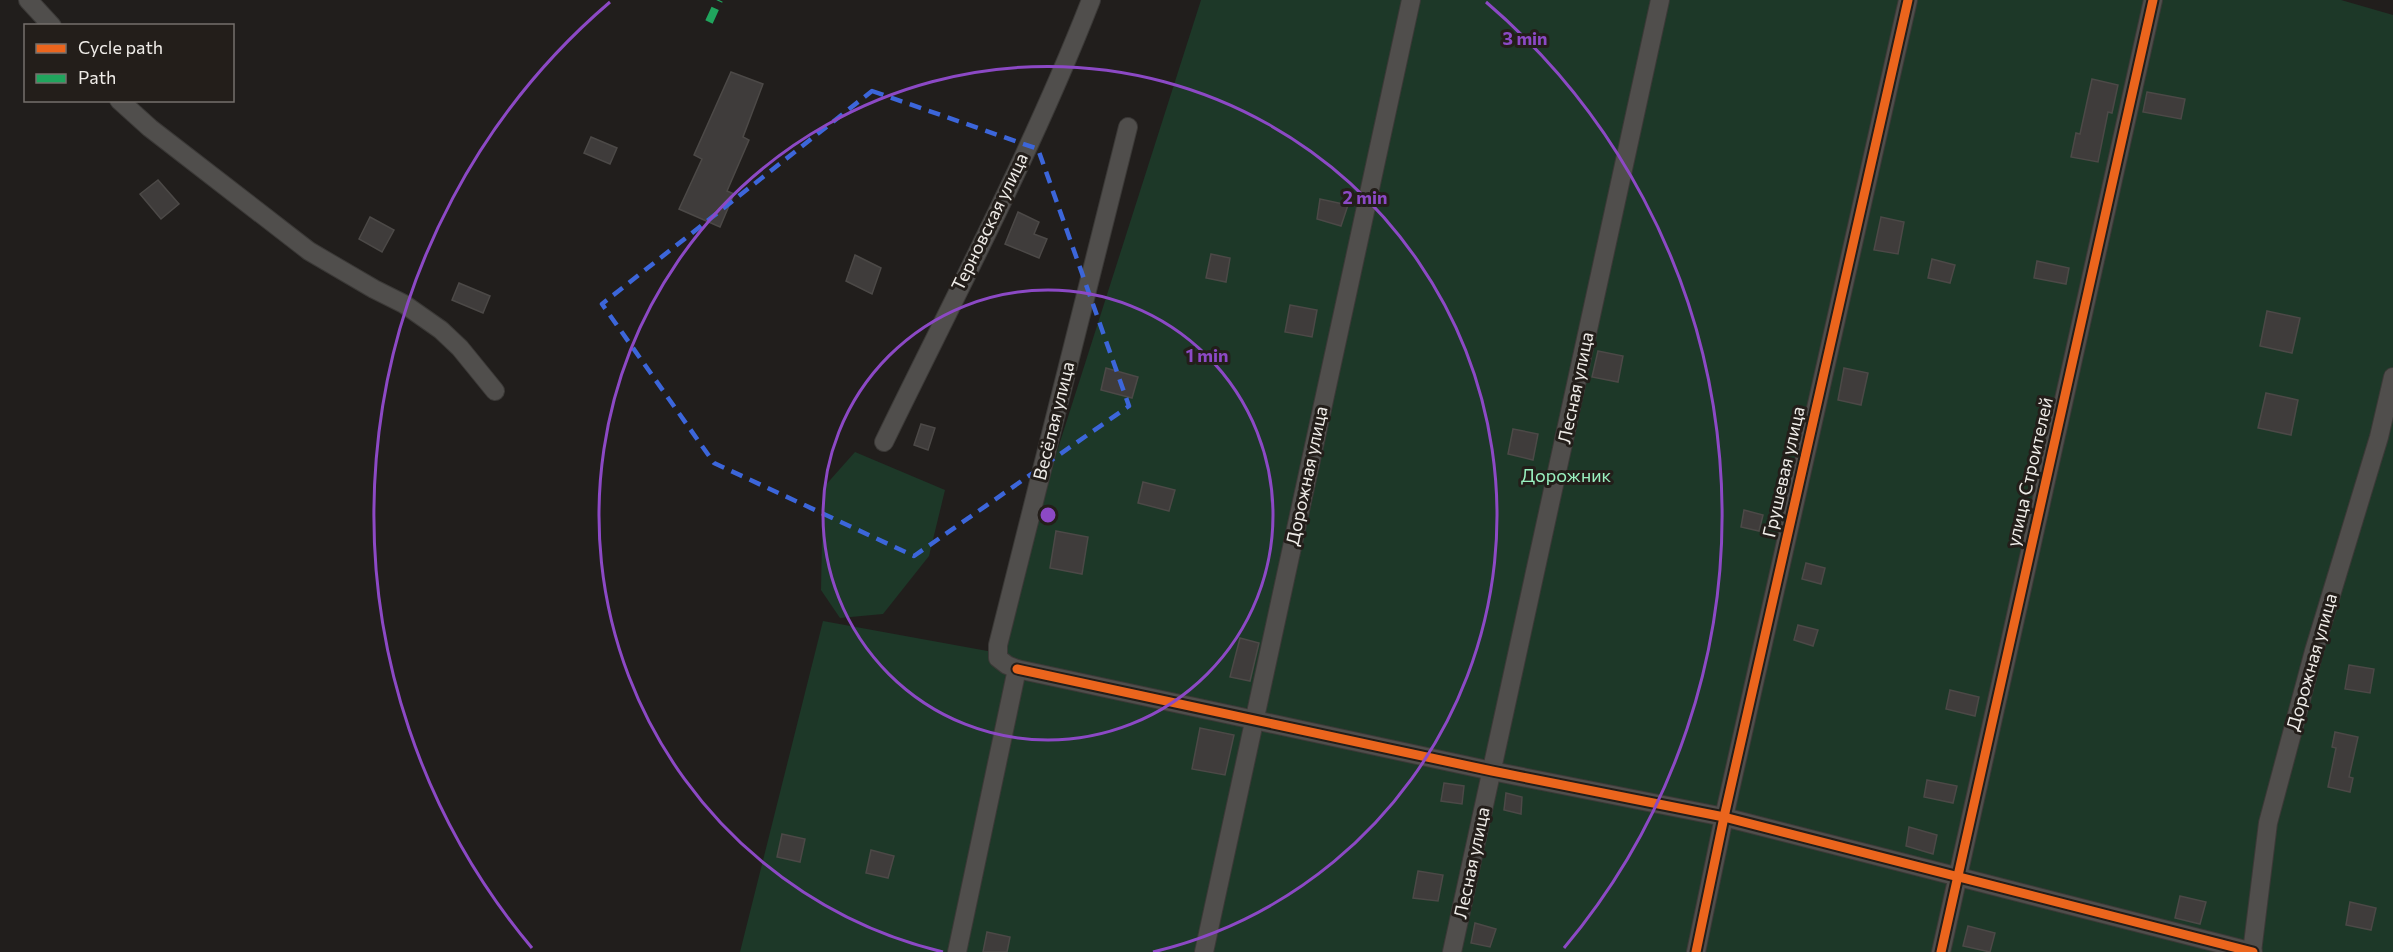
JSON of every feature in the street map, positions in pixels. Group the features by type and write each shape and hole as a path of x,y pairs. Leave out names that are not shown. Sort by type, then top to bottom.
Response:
{"street":[{"path":"28,0 50,24"},
{"name":"Терновская улица","path":"884,442 1017,168 1069,55 1091,0"},
{"name":"Дорожная улица","path":"1204,952 1411,0"},
{"name":"Лесная улица","path":"1452,952 1660,0"},
{"name":"Грушевая улица","path":"1696,952 1724,817 1908,0"},
{"name":"улица Строителей","path":"1941,952 1956,876 2153,0"},
{"path":"121,102 150,128 309,250 404,304 441,330 460,348 495,392"},
{"name":"Весёлая улица","path":"1017,669 1006,665 998,658 998,645 1128,127"},
{"name":"Дорожная улица","path":"2252,952 2268,823 2314,651 2379,437 2393,377"},
{"path":"957,952 1017,669 1254,718 1492,771 1724,817 2252,952"}],"highlighted area":[{"path":"872,91 1038,149 1129,406 914,556 714,463 602,304"}],"green space":[{"name":"Дорожник","path":"1201,0 2341,0 2393,15 2393,952 740,952 823,621 993,652"},
{"path":"855,452 945,490 929,556 883,614 840,618 821,590 823,488"}],"building":[{"path":"731,72 763,84 743,137 749,140 727,191 734,194 720,227 679,209 702,159 694,155"},
{"path":"2092,79 2118,85 2112,113 2108,112 2098,162 2071,157 2076,133 2080,134"},
{"path":"2147,92 2185,99 2181,119 2143,112"},
{"path":"591,137 617,148 610,164 584,153"},
{"path":"158,180 179,204 161,219 140,194"},
{"path":"1320,199 1348,205 1341,226 1317,219"},
{"path":"1018,212 1039,222 1034,234 1047,239 1039,258 1005,244"},
{"path":"370,217 394,230 382,252 359,239"},
{"path":"1881,217 1904,222 1898,254 1874,250"},
{"path":"1211,254 1230,258 1226,282 1206,278"},
{"path":"855,255 881,268 872,294 846,281"},
{"path":"1932,259 1955,265 1950,283 1928,278"},
{"path":"2037,261 2069,268 2066,284 2034,278"},
{"path":"459,283 490,296 483,313 452,300"},
{"path":"1290,305 1317,310 1312,337 1285,332"},
{"path":"2267,311 2300,318 2292,353 2260,346"},
{"path":"1598,351 1623,356 1618,382 1592,377"},
{"path":"1106,368 1138,377 1132,398 1101,390"},
{"path":"1844,368 1868,373 1861,405 1838,400"},
{"path":"2266,393 2298,400 2291,435 2258,428"},
{"path":"921,424 935,428 928,450 914,445"},
{"path":"1513,429 1538,434 1533,460 1508,454"},
{"path":"1143,482 1175,490 1169,511 1138,503"},
{"path":"1744,510 1763,515 1759,531 1741,527"},
{"path":"1056,531 1088,537 1082,574 1050,568"},
{"path":"1806,563 1825,568 1821,584 1802,579"},
{"path":"1798,625 1818,630 1813,646 1794,640"},
{"path":"1240,638 1259,643 1250,681 1230,677"},
{"path":"2349,665 2374,669 2370,693 2345,689"},
{"path":"1950,690 1979,697 1975,716 1946,709"},
{"path":"1200,728 1234,735 1225,775 1192,769"},
{"path":"2335,732 2358,737 2349,777 2353,778 2350,792 2328,787 2336,748 2332,747"},
{"path":"1927,780 1957,786 1953,803 1924,797"},
{"path":"1444,783 1464,786 1462,804 1441,801"},
{"path":"1506,793 1522,797 1521,814 1504,810"},
{"path":"1909,827 1937,835 1933,854 1906,846"},
{"path":"782,834 805,839 800,862 777,857"},
{"path":"871,850 894,856 888,878 866,873"},
{"path":"1418,871 1443,875 1438,901 1413,898"},
{"path":"2180,896 2206,902 2200,924 2175,918"},
{"path":"2350,902 2376,908 2371,930 2346,925"},
{"path":"1475,923 1496,929 1490,947 1471,943"},
{"path":"1968,926 1995,933 1990,952 1963,946"},
{"path":"987,932 1010,937 1007,952 983,952"}],"marked path":[{"path":"709,22 719,0"}],"cycle path":[{"path":"1696,952 1724,817 1908,0"},
{"path":"1941,952 2153,0"},
{"path":"1017,669 1492,771 1724,817 2253,952"}]}
